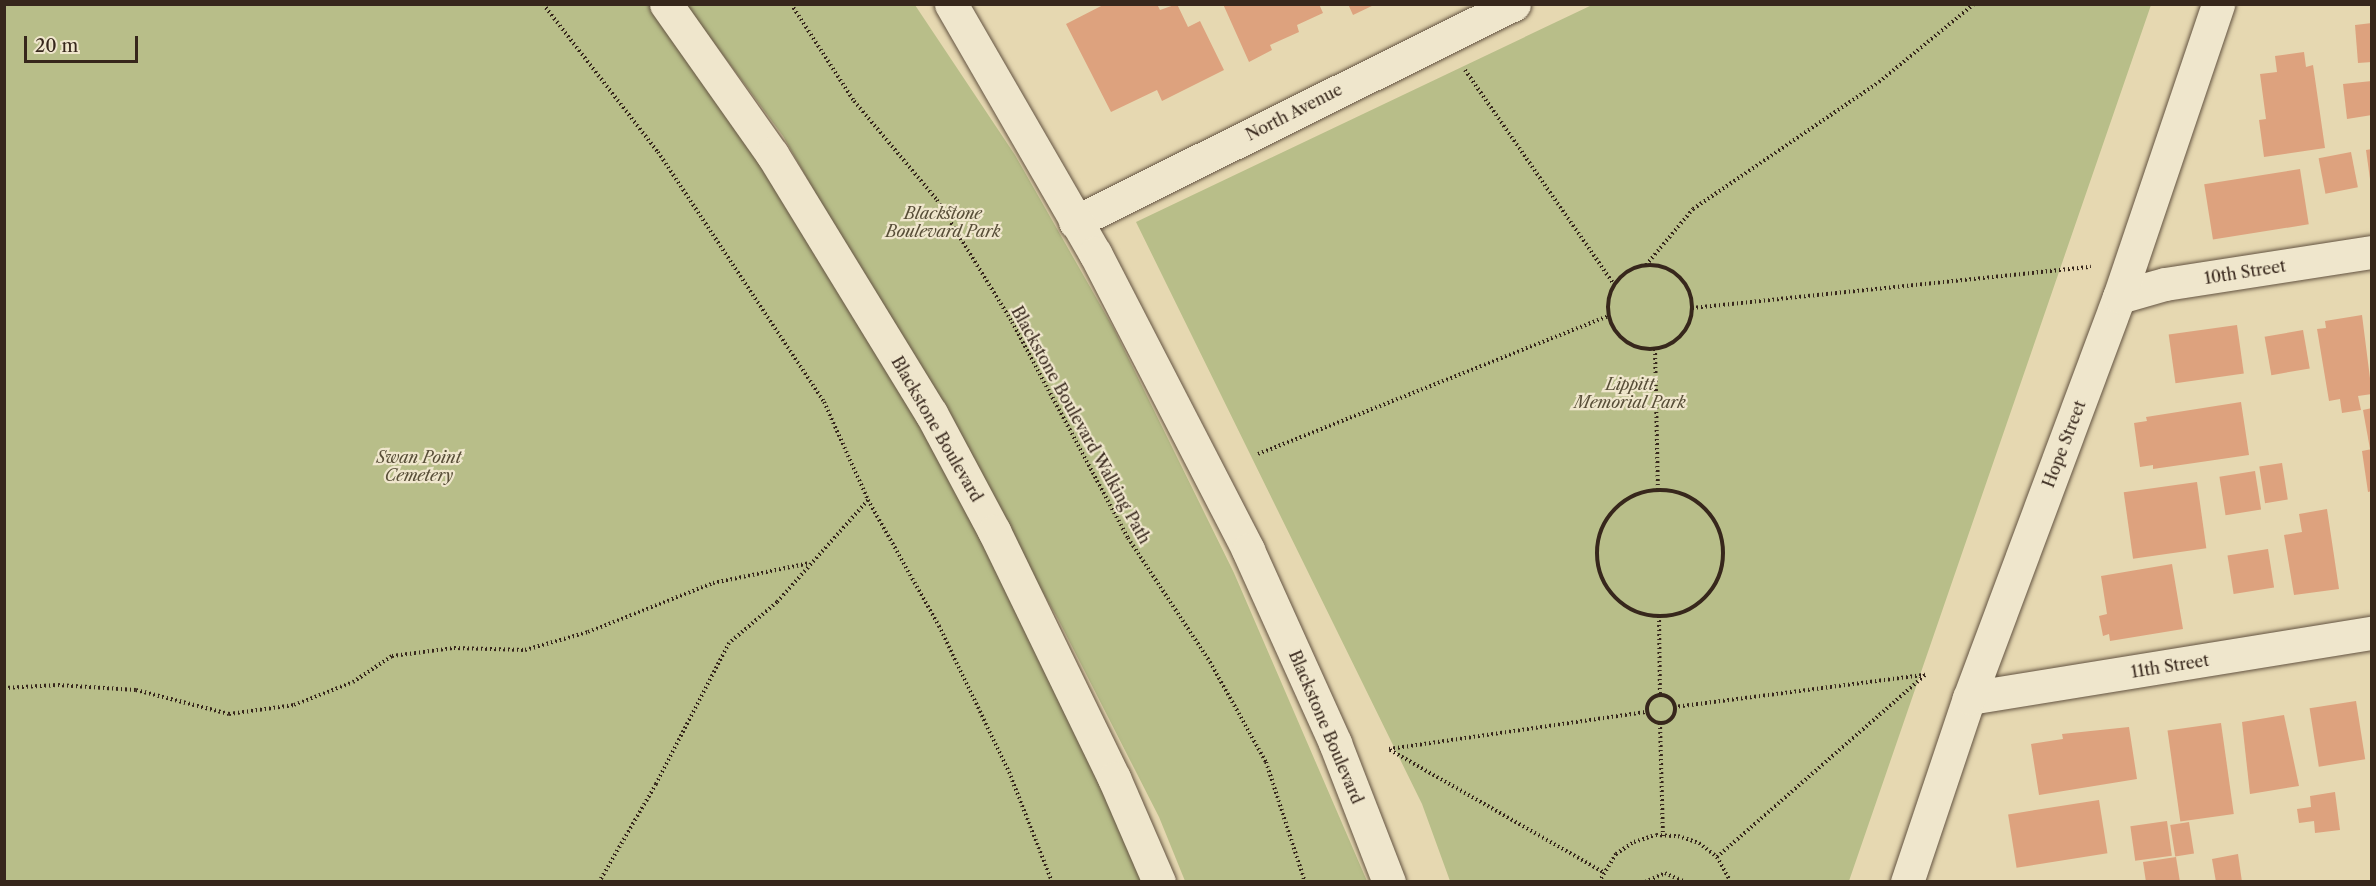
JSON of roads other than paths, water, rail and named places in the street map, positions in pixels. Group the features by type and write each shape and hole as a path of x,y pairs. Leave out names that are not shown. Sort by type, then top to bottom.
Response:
{"main road":[{"name":"Blackstone Boulevard","path":"666,4 772,154 931,413 994,531 1114,777 1159,882"},
{"name":"Blackstone Boulevard","path":"951,4 1074,222 1095,253 1248,550 1335,742 1389,882"},
{"name":"North Avenue","path":"1074,222 1442,37 1514,4"},
{"name":"Hope Street","path":"1907,882 1969,698 2120,297 2218,4"},
{"name":"10th Street","path":"2120,297 2165,284 2372,252"},
{"name":"11th Street","path":"1969,698 2372,633"}],"park label":[{"name":"Blackstone Boulevard Park","path":"943,222"},
{"name":"Lippitt Memorial Park","path":"1630,393"},
{"name":"Swan Point Cemetery","path":"419,466"}]}
